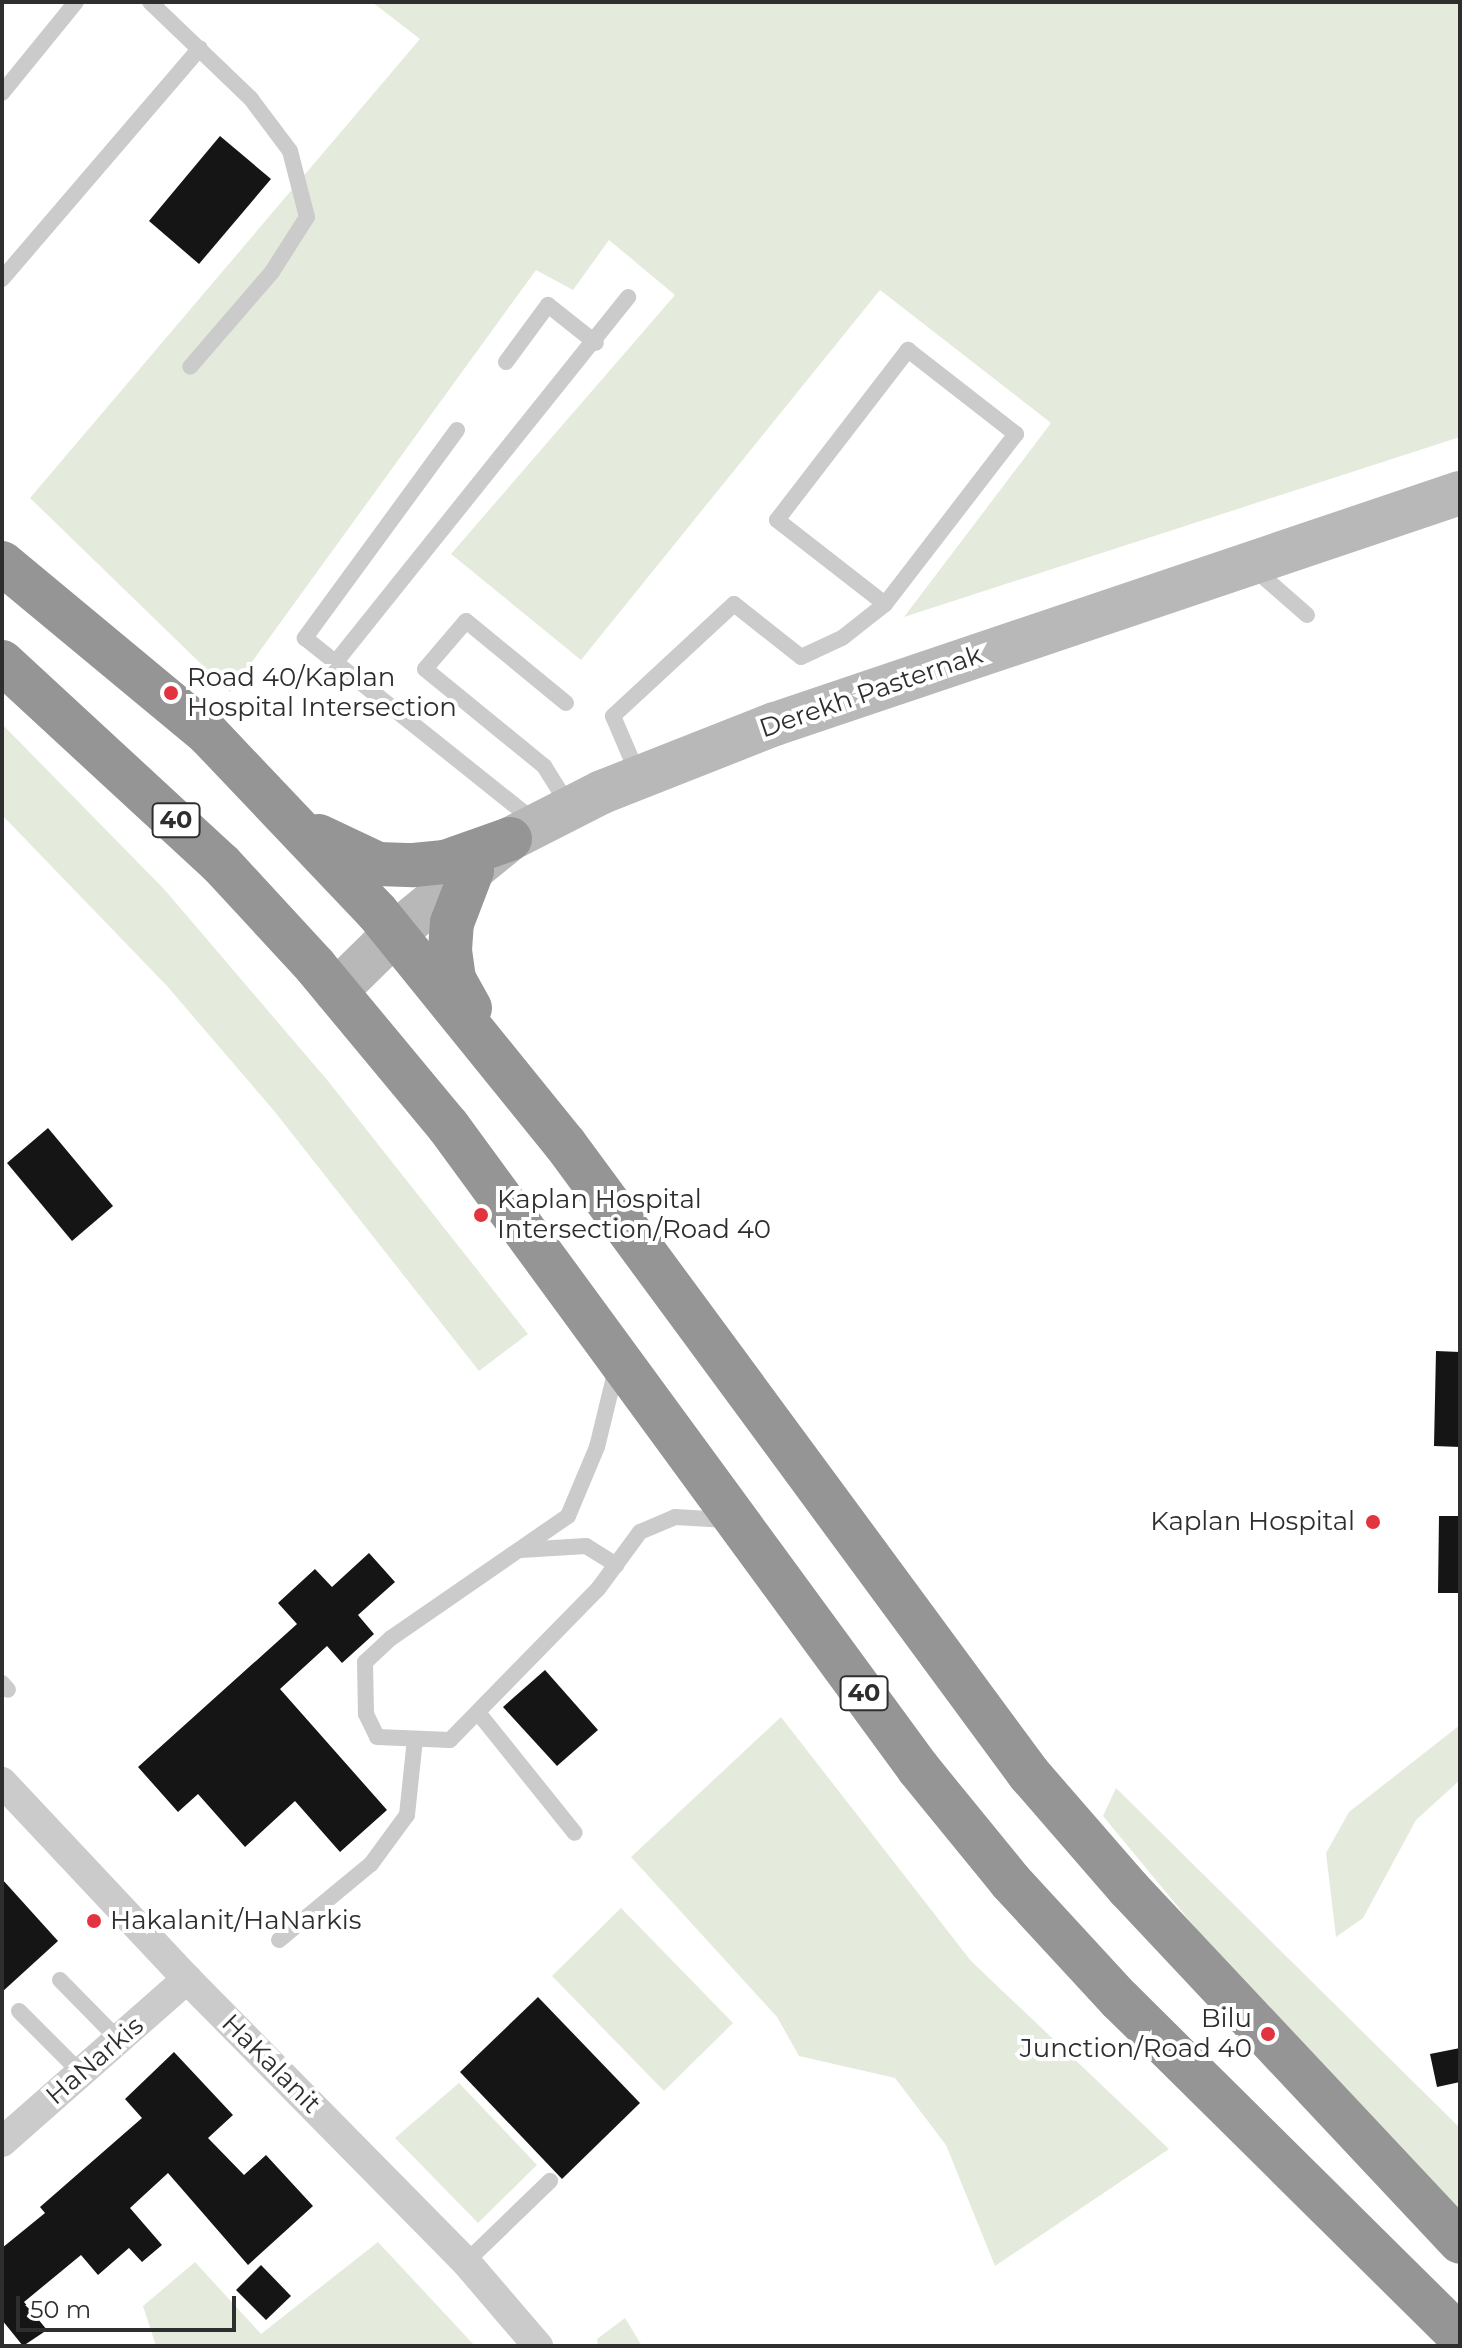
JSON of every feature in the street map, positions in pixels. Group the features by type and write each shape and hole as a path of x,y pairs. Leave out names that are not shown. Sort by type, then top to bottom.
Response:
{"highway":[{"path":"2,563 207,733 297,823 395,933 491,1049 1038,1785 1149,1911 1460,2242"},
{"name":"40","path":"2,662 221,864 336,991 456,1137 918,1768 1010,1881 1120,2000 1460,2336"},
{"path":"297,823 378,864 445,862 539,823"},
{"path":"472,871 452,923 450,950 454,979 491,1049"},
{"path":"1302,2180 1428,2346"}],"street":[{"name":"Derekh Pasternak","path":"336,991 395,933 472,871 539,823 639,777 775,724 1460,493"},
{"name":"HaKalanit","path":"2,1782 187,1979 466,2262 538,2346"},
{"name":"HaNarkis","path":"3,2138 187,1979"}],"lane":[{"path":"2,93 76,2"},
{"path":"150,2 251,99 290,151 307,217 272,272 190,367"},
{"path":"2,279 200,48"},
{"path":"335,663 596,343 628,297"},
{"path":"506,362 548,305 596,343"},
{"path":"639,777 613,716 734,604 801,657 842,638 885,604 1016,434 908,350 777,520 885,604"},
{"path":"457,430 305,638 539,823"},
{"path":"1248,563 1307,615"},
{"path":"539,823 544,766 425,669 466,621 566,703"},
{"path":"618,1360 597,1447 568,1516 391,1638 365,1662 366,1714 377,1737 450,1740 480,1715 617,1565 640,1532 675,1517 737,1521"},
{"path":"519,1550 586,1546 617,1565"},
{"path":"480,1715 575,1833"},
{"path":"279,1940 371,1864 407,1815 415,1739"},
{"path":"60,1980 119,2040"},
{"path":"19,2011 81,2073"},
{"path":"466,2262 550,2181"}],"green space":[{"path":"372,2 1460,2 1460,437 904,617 1051,423 880,290 581,660 451,554 675,295 609,240 573,290 536,270 230,692 30,498 420,39"},
{"path":"2,724 164,889 328,1081 528,1334 479,1371 275,1112 167,986 2,815"},
{"path":"781,1717 971,1961 1169,2149 995,2266 946,2145 895,2078 799,2056 777,2017 631,1857"},
{"path":"1460,1725 1460,1780 1416,1820 1363,1918 1336,1937 1326,1853 1349,1812"},
{"path":"1116,1788 1460,2128 1460,2211 1264,2011 1103,1816"},
{"path":"621,1908 733,2023 664,2091 552,1976"},
{"path":"459,2083 537,2165 478,2223 395,2138"},
{"path":"378,2242 475,2346 156,2346 143,2306 195,2262 261,2334"},
{"path":"625,2318 642,2346 598,2346 597,2339"}],"building":[{"path":"220,136 271,179 199,264 149,221"},
{"path":"48,1128 113,1206 72,1241 7,1163"},
{"path":"1436,1351 1460,1352 1460,1447 1434,1446"},
{"path":"1439,1516 1460,1516 1460,1593 1438,1593"},
{"path":"369,1553 395,1582 358,1615 374,1634 342,1663 327,1646 280,1689 387,1810 340,1852 295,1801 245,1847 198,1794 178,1812 138,1767 297,1624 278,1603 315,1569 332,1587"},
{"path":"545,1670 598,1730 557,1766 503,1707"},
{"path":"2,1879 58,1941 2,1992"},
{"path":"538,1997 640,2103 562,2179 460,2072"},
{"path":"1460,2048 1460,2082 1437,2087 1430,2054"},
{"path":"174,2052 233,2115 208,2138 244,2175 266,2155 313,2206 248,2265 168,2173 130,2208 162,2245 142,2262 129,2248 98,2275 81,2255 24,2302 47,2330 23,2346 2,2320 2,2248 45,2213 40,2207 142,2118 125,2099"},
{"path":"261,2265 291,2296 266,2320 236,2290"}],"place":[{"name":"Road 40/Kaplan Hospital Intersection","path":"171,693"},
{"name":"Kaplan Hospital Intersection/Road 40","path":"481,1215"},
{"name":"Kaplan Hospital","path":"1373,1522"},
{"name":"Hakalanit/HaNarkis","path":"94,1921"},
{"name":"Bilu Junction/Road 40","path":"1268,2034"}]}
